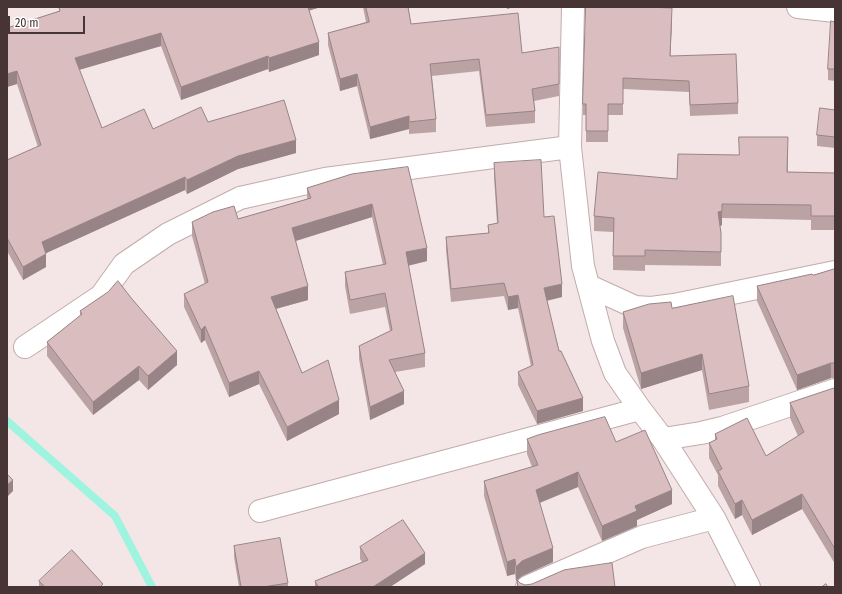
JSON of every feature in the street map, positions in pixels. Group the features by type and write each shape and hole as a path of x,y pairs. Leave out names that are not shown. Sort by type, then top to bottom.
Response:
{"street":[{"path":"573,7 570,147 583,266 603,341 615,373 663,439 714,518 749,587"},
{"path":"798,7 835,11"},
{"path":"25,347 101,296 124,264 168,234 240,198 325,179 570,147"},
{"path":"589,286 635,307 651,308 674,305 835,272"},
{"path":"663,439 722,428 835,390"},
{"path":"260,511 640,409"},
{"path":"527,587 642,537 714,518"}],"building":[{"path":"308,7 319,42 269,58 268,56 181,87 161,33 75,58 102,128 144,109 153,129 201,107 208,122 284,100 296,140 238,156 187,180 185,177 42,242 46,254 23,267 7,238 7,160 41,145 17,71 7,74 7,28 60,11 59,8"},
{"path":"366,7 408,7 411,24 518,13 522,53 559,47 559,84 532,89 535,111 486,115 479,59 430,64 436,119 409,122 409,116 370,127 357,74 340,79 328,33 369,22"},
{"path":"586,7 672,8 670,56 736,54 738,103 690,105 689,81 623,78 623,104 608,104 608,131 586,131 586,104 583,104"},
{"path":"831,21 835,22 835,69 828,69"},
{"path":"820,108 835,110 835,137 817,135"},
{"path":"739,137 788,137 787,172 835,173 835,216 811,216 811,205 722,204 722,211 718,212 721,233 721,252 645,250 645,256 613,256 614,218 594,216 598,172 677,179 678,154 739,155"},
{"path":"541,160 544,217 554,216 562,284 544,288 559,351 561,351 583,398 537,411 518,372 533,365 518,295 508,297 504,283 451,289 446,237 489,233 488,225 498,223 494,163"},
{"path":"408,167 427,248 406,252 425,353 389,360 404,391 370,407 359,346 392,330 385,293 350,300 345,272 386,264 372,204 292,228 308,286 271,297 302,373 328,360 339,400 287,427 259,371 229,383 205,326 201,330 184,294 208,282 192,222 213,212 234,206 238,219 311,198 307,188 352,174"},
{"path":"835,269 835,363 831,363 797,375 757,286"},
{"path":"118,281 177,351 148,376 139,366 93,402 47,342 82,314 80,311 108,292"},
{"path":"733,296 749,386 709,394 702,354 641,373 623,312 649,304 671,302 672,308"},
{"path":"835,388 835,549 802,494 752,520 742,500 735,504 718,471 722,469 709,443 717,439 715,434 747,418 766,456 804,432 790,403"},
{"path":"605,417 616,442 645,430 672,490 635,506 637,511 602,526 578,472 536,490 553,548 522,561 516,567 515,559 507,562 484,481 538,465 527,439"},
{"path":"7,474 13,480 7,485"},
{"path":"403,520 425,553 373,587 318,587 315,581 368,560 360,547"},
{"path":"280,538 288,583 263,587 241,587 234,546"},
{"path":"72,550 103,584 100,587 45,587 39,581"},
{"path":"612,563 615,587 518,587 517,580 525,585 532,584 564,570"}],"waterway":[{"path":"7,421 115,516 152,587"}]}
